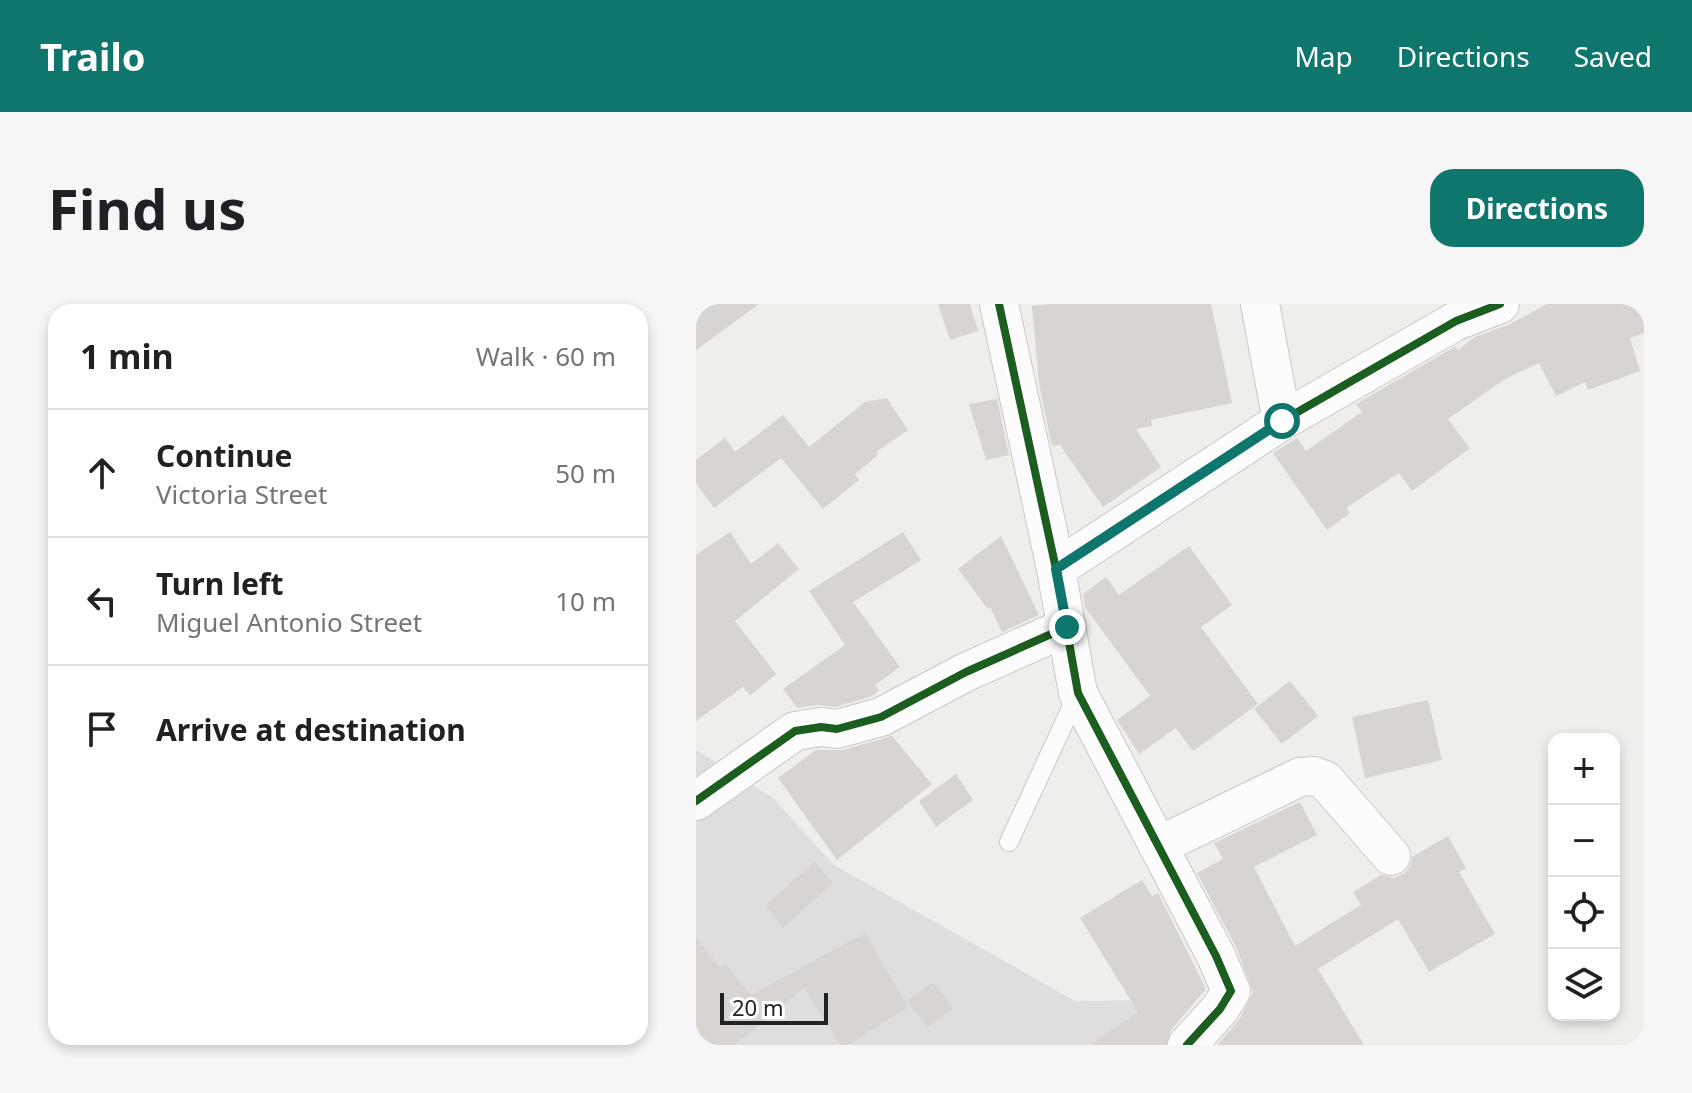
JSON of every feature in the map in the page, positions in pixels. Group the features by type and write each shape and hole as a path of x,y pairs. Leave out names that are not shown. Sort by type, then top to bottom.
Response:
{"street":[{"path":"999,304 1056,569 1078,693 1216,956 1231,991 1220,1009 1187,1045"},
{"path":"1260,304 1282,421"},
{"path":"1056,569 1456,312 1500,304"},
{"path":"696,801 795,731 821,727 837,729 881,717 966,672 1067,627"},
{"path":"1158,846 1300,777 1314,776 1325,780 1391,856"}],"lane":[{"path":"1009,842 1078,693"}],"shaded area":[{"path":"696,750 773,798 834,865 1075,1001 1152,1000 1176,1045 696,1045"}],"building":[{"path":"696,304 759,304 696,350"},
{"path":"938,304 970,304 978,331 950,340"},
{"path":"1211,304 1232,403 1151,420 1152,426 1136,429 1161,467 1103,507 1060,445 1052,446 1039,384 1032,306"},
{"path":"1547,304 1644,304 1644,333 1630,338 1640,371 1588,390 1585,382 1556,396 1539,363 1505,379 1448,419 1470,448 1412,491 1399,473 1346,508 1350,513 1327,530 1273,453 1297,438 1306,451 1362,412 1356,404 1456,346 1458,350 1475,337 1508,325"},
{"path":"887,398 908,430 876,452 878,455 855,474 859,480 823,509 781,458 714,508 696,483 696,460 725,438 735,452 783,415 809,447 865,402"},
{"path":"997,399 1009,455 986,460 969,404"},
{"path":"730,532 751,564 778,543 799,569 735,621 776,674 750,696 743,687 696,721 696,555"},
{"path":"903,532 921,560 853,602 900,667 875,685 879,691 870,697 835,707 818,705 797,708 783,689 845,645 809,591"},
{"path":"1001,536 1039,615 1002,632 990,607 988,609 958,569"},
{"path":"1189,546 1232,605 1201,627 1258,704 1193,751 1176,728 1139,754 1117,720 1150,696 1085,607 1083,594 1106,577 1119,595"},
{"path":"1290,681 1318,716 1282,744 1254,709"},
{"path":"1428,700 1442,760 1365,778 1352,717"},
{"path":"892,736 932,784 837,860 778,778 816,750 843,750"},
{"path":"956,774 973,800 936,827 919,801"},
{"path":"1300,802 1317,835 1254,867 1295,946 1361,905 1353,892 1381,875 1394,878 1405,873 1412,857 1448,836 1466,868 1459,872 1495,934 1429,972 1398,919 1318,969 1364,1045 1217,1045 1239,1020 1253,992 1236,947 1197,873 1223,859 1214,843"},
{"path":"814,862 833,883 783,928 766,905"},
{"path":"1142,880 1152,896 1158,893 1206,989 1171,1030 1166,1045 1091,1045 1138,1012 1080,918"},
{"path":"865,933 908,1007 848,1045 841,1045 804,988 735,1045 696,1045 696,937 720,968 725,964 751,995"},
{"path":"933,982 953,1008 927,1027 907,1001"}],"cycle path":[{"path":"999,304 1056,569 1078,693 1216,956 1231,991 1220,1009 1187,1045"},
{"path":"1056,569 1282,421 1456,321 1500,304"},
{"path":"696,801 795,731 821,727 837,729 881,717 966,672 1067,627"}],"route":[{"path":"1067,627 1056,569 1282,421"}]}
